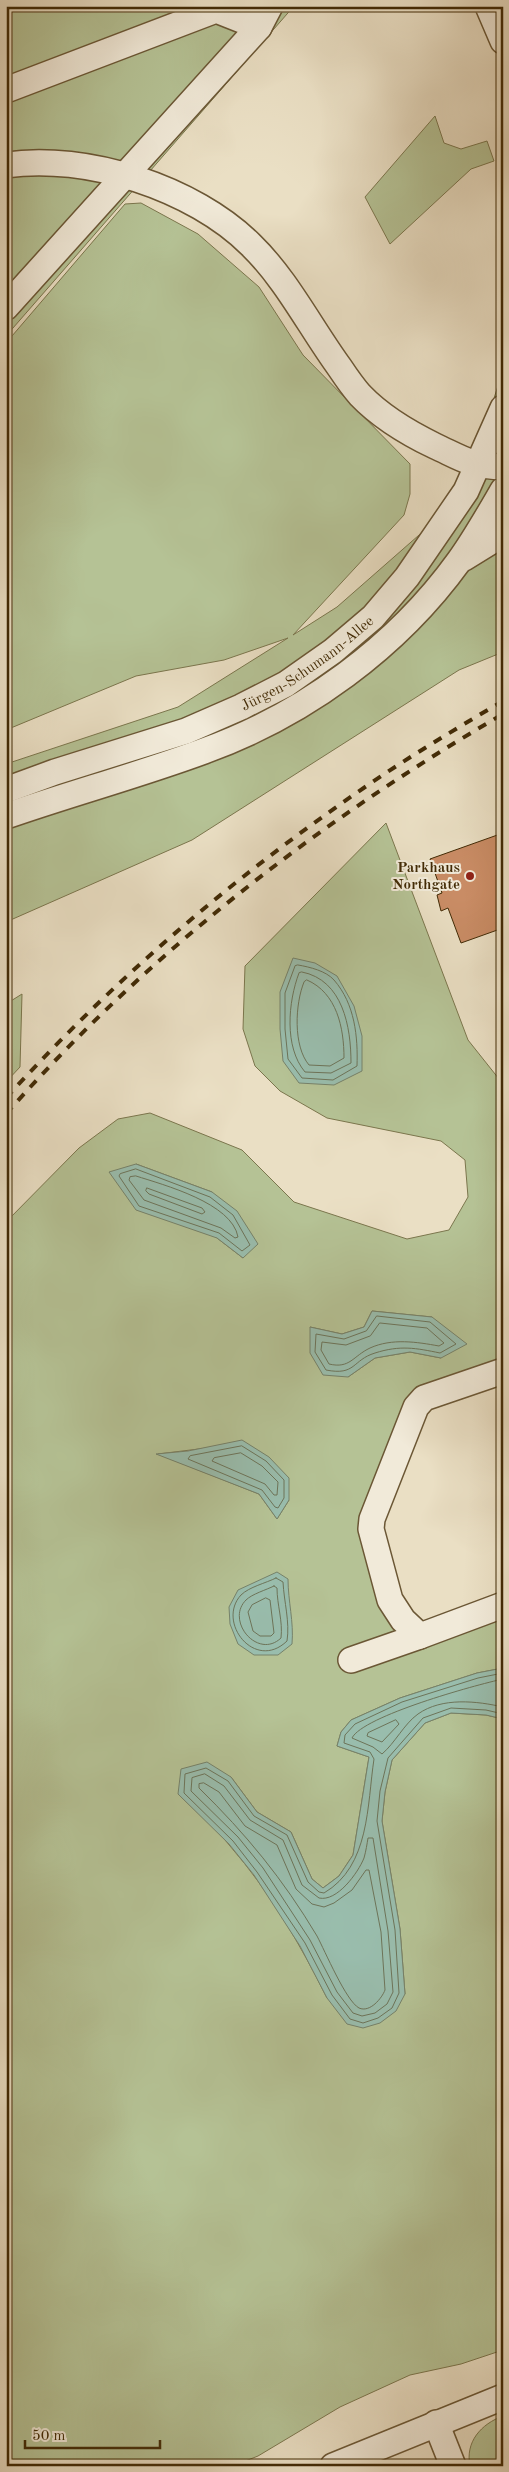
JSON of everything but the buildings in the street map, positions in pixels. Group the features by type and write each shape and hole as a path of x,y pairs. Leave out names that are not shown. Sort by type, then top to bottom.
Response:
{"street":[{"path":"488,6 503,41"},
{"path":"6,90 220,8 265,17"},
{"path":"6,307 265,17"},
{"path":"6,164 69,163 125,175 151,184 207,211 251,245 289,291 360,395 392,422 478,466 503,491"},
{"name":"Jürgen-Schumann-Allee","path":"6,790 55,772 186,731 241,707 286,684 333,651 373,617 407,577 466,491 503,408"},
{"path":"478,466 503,467"},
{"name":"Jürgen-Schumann-Allee","path":"6,816 65,795 205,751 253,730 298,706 342,678 390,638 420,609 460,560 503,491"},
{"path":"460,560 503,534"},
{"path":"420,1636 403,1620 390,1600 371,1530 372,1519 416,1407 424,1398 503,1371"},
{"path":"351,1660 503,1605"},
{"path":"333,2466 503,2397"},
{"path":"436,2423 453,2466"}],"shaded area":[{"path":"6,6 294,6 6,336"},
{"path":"435,116 444,143 461,149 487,141 494,161 471,169 390,244 365,197"},
{"path":"141,203 198,234 259,287 303,355 410,464 410,494 404,515 293,635 337,607 443,514 483,433 503,370 503,652 459,670 192,840 6,922 6,764 178,707 288,638 224,660 136,676 6,730 6,343 125,204"},
{"path":"386,823 468,1040 503,1084 503,1364 411,1400 368,1530 421,1643 503,1611 503,1668 477,1673 400,1698 351,1720 341,1732 337,1746 369,1757 353,1855 339,1876 323,1888 312,1879 291,1832 257,1812 231,1777 178,1794 218,1832 245,1864 295,1938 327,1998 405,1994 400,1929 382,1821 385,1792 392,1760 425,1723 451,1713 486,1715 503,1719 503,2350 461,2364 410,2375 340,2407 258,2456 233,2466 6,2466 6,1222 79,1148 118,1119 150,1113 242,1150 294,1202 407,1239 449,1230 468,1197 465,1160 441,1141 327,1118 280,1091 255,1066 243,1029 245,966","holes":["136,1164 212,1192 243,1258 217,1238","372,1311 432,1317 441,1358 410,1352 375,1358 348,1377 310,1327 342,1334 364,1327","215,1447 289,1500 277,1519 259,1494 158,1454"]},
{"path":"22,994 20,1067 6,1082 6,1004"},
{"path":"503,2416 503,2466 470,2466 470,2449 476,2435 495,2419"}],"water":[{"path":"293,958 315,963 337,976 354,1006 362,1036 362,1071 334,1085 299,1083 283,1061 280,1029 280,992"},
{"path":"136,1164 212,1192 237,1211 258,1244 243,1258 217,1238 136,1210 109,1172"},
{"path":"372,1311 432,1317 467,1344 441,1358 410,1352 375,1358 348,1377 323,1375 310,1353 310,1327 342,1334 364,1327"},
{"path":"242,1440 269,1457 289,1478 289,1500 277,1519 259,1494 156,1454 188,1451"},
{"path":"277,1572 288,1579 292,1644 278,1655 254,1655 238,1644 230,1624 229,1607 238,1590"},
{"path":"503,1668 503,1719 486,1715 451,1713 425,1723 392,1760 385,1792 382,1821 400,1929 405,1994 396,2011 380,2023 363,2028 347,2024 327,1998 300,1946 254,1875 229,1844 178,1794 181,1769 207,1762 231,1777 257,1812 291,1832 312,1879 323,1888 339,1876 353,1855 369,1757 337,1746 341,1732 351,1720 400,1698 477,1673"}],"railway":[{"path":"6,1098 47,1054 133,970 224,892 319,819 368,785 503,701"},
{"path":"6,1114 60,1055 117,999 238,894 302,845 368,799 435,755 503,714"}],"place":[{"name":"Parkhaus Northgate","path":"470,876"}]}
